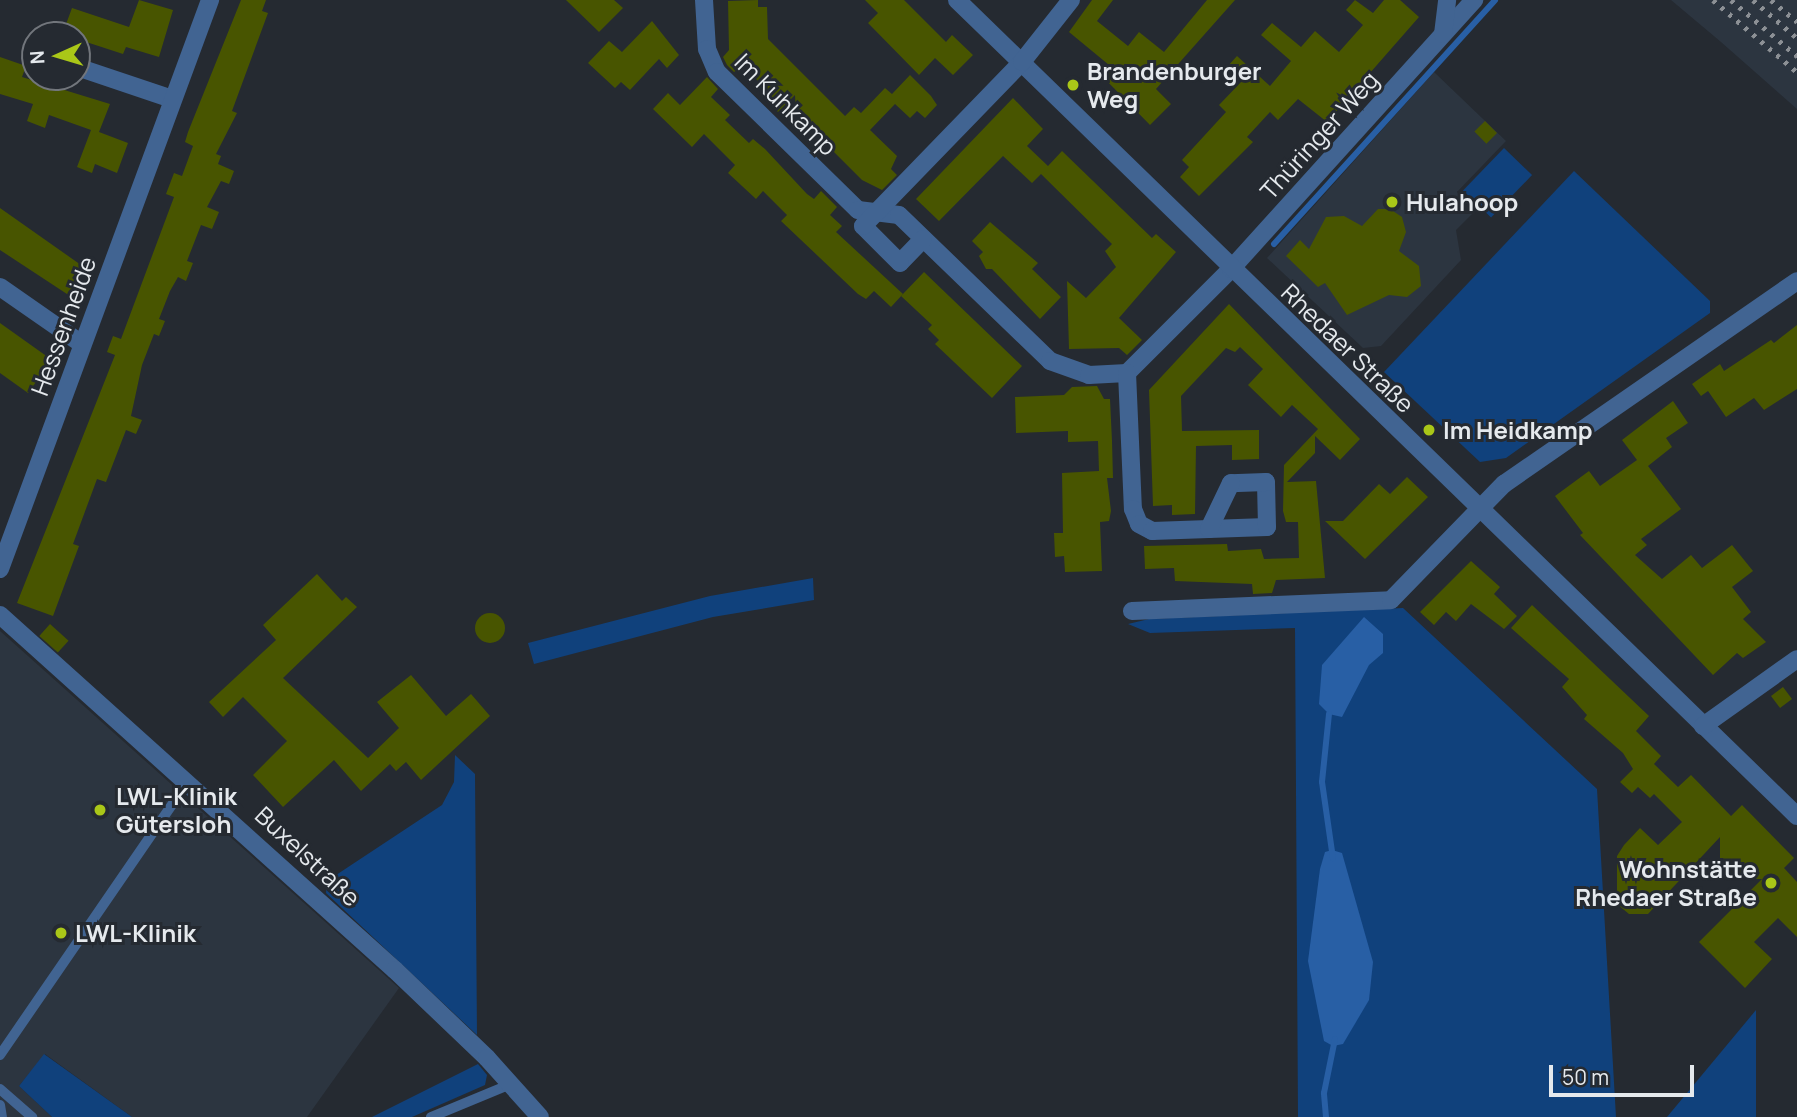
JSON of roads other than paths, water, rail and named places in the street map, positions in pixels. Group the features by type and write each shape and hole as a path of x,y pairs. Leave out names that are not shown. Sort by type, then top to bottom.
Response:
{"street":[{"name":"Hessenheide","path":"0,569 210,0"},
{"name":"Im Kuhkamp","path":"704,0 707,49 717,72 858,210 899,215 1050,361 1089,375 1128,373"},
{"name":"Rhedaer Straße","path":"957,0 1797,816"},
{"path":"923,239 900,263 863,226 1022,62 1071,0"},
{"path":"1443,34 1447,0"},
{"name":"Thüringer Weg","path":"1231,269 1474,0"},
{"path":"91,72 172,99"},
{"path":"1209,529 1152,531 1139,524 1133,509 1128,373 1231,269"},
{"path":"1132,611 1374,605 1391,600 1504,484 1797,281"},
{"path":"0,287 82,344"},
{"name":"Buxelstraße","path":"0,615 188,781 394,970 511,1084 540,1117"},
{"path":"1703,726 1797,659"}],"lane":[{"path":"0,1055 188,781"},
{"path":"431,1117 511,1084"},
{"path":"0,1089 32,1117"},
{"path":"0,1105 2,1117"}],"waterway":[{"path":"1274,244 1495,0"},
{"path":"1329,714 1322,782 1333,858"},
{"path":"1326,1117 1324,1093 1335,1039"}],"railway":[{"path":"1713,0 1797,72"},
{"path":"1731,0 1797,56"},
{"path":"1753,0 1797,38"},
{"path":"1771,0 1797,22"}],"place":[{"name":"Brandenburger Weg","path":"1073,85"},
{"name":"Hulahoop","path":"1392,202"},
{"name":"Im Heidkamp","path":"1429,430"},
{"name":"LWL-Klinik Gütersloh","path":"100,810"},
{"name":"Wohnstätte Rhedaer Straße","path":"1771,883"},
{"name":"LWL-Klinik","path":"61,933"}]}
